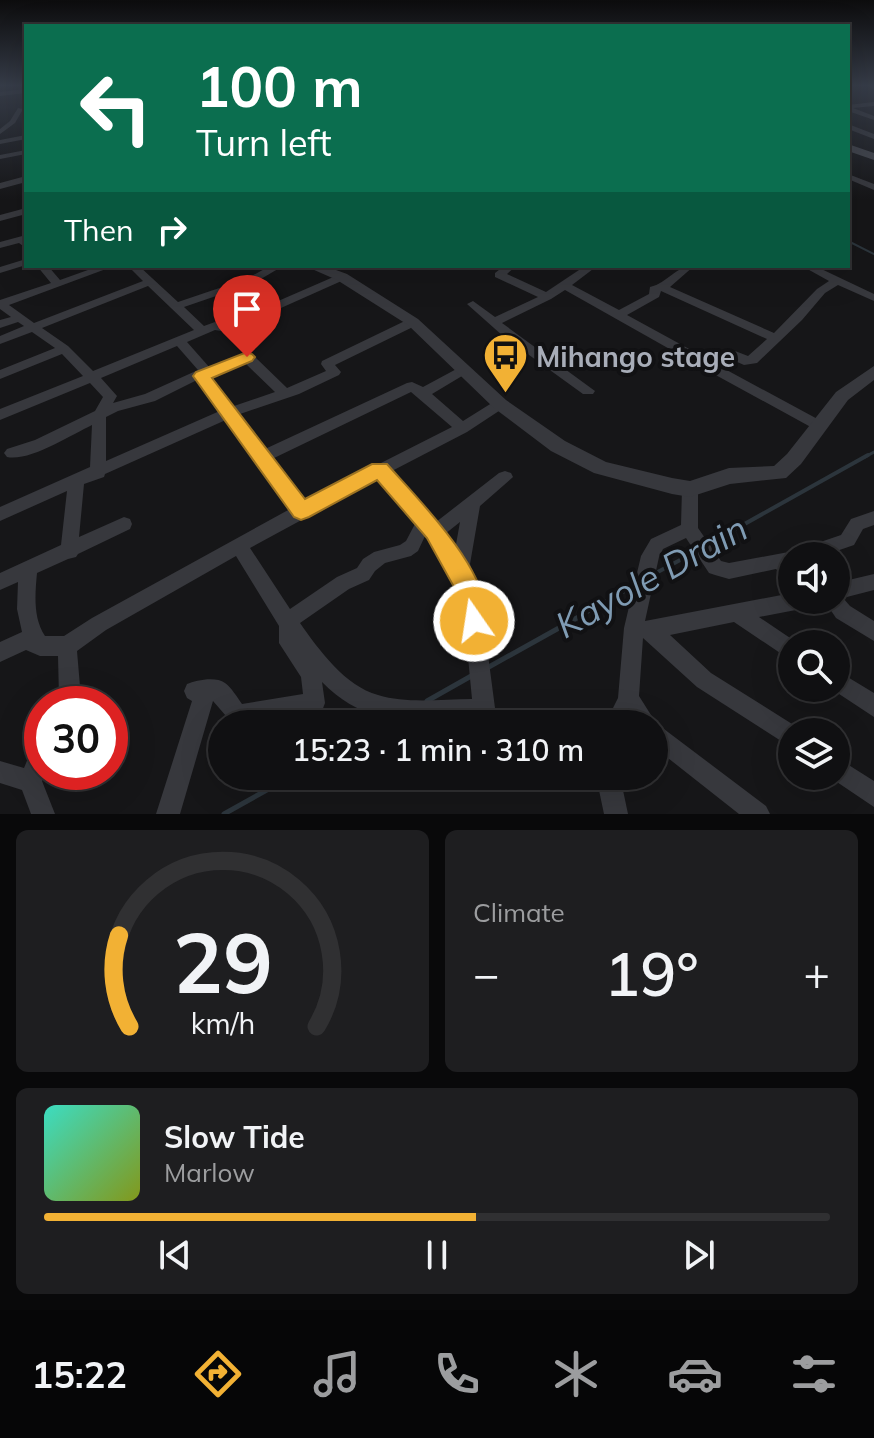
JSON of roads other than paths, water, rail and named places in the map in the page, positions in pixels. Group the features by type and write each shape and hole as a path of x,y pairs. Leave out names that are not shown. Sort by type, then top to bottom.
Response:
{"main road":[{"path":"850,148 874,157"}],"street":[{"path":"0,132 11,123"},
{"path":"8,126 24,123"},
{"path":"850,127 874,137"},
{"path":"850,136 865,133"},
{"path":"0,142 24,137"},
{"path":"0,157 24,152"},
{"path":"850,177 874,187"},
{"path":"0,186 24,180"},
{"path":"0,218 24,212"},
{"path":"0,245 24,238"},
{"path":"0,270 24,263"},
{"path":"44,268 56,282"},
{"path":"0,304 102,268"},
{"path":"135,268 202,331"},
{"path":"174,307 250,281 274,268"},
{"path":"317,268 342,277 413,322 500,404 581,460 633,477 690,489 729,476 779,473 794,459 842,396 874,371"},
{"path":"508,268 499,275 547,297"},
{"path":"496,321 547,297 589,268"},
{"path":"662,288 687,268"},
{"path":"811,268 874,298"},
{"path":"0,415 202,331 215,326 223,329 342,277"},
{"path":"711,369 735,355 744,361 752,360 821,291 836,281"},
{"path":"0,324 26,322 150,282"},
{"path":"564,285 818,426"},
{"path":"619,315 655,295 654,289 662,288 775,338"},
{"path":"0,304 64,349 110,396 99,416 98,473"},
{"path":"473,304 507,333 588,391"},
{"path":"0,340 26,322"},
{"path":"0,514 231,412 285,394 334,372 327,364 413,322"},
{"path":"179,341 206,369 200,375"},
{"path":"0,375 64,349"},
{"path":"12,453 115,407 126,406 171,389 247,357 285,394"},
{"path":"423,393 462,370"},
{"path":"200,375 231,412 301,511"},
{"path":"262,457 412,386 462,428"},
{"path":"0,652 26,640 40,646 67,646 91,628 301,511 462,428 500,404"},
{"path":"379,470 435,532 471,594"},
{"path":"435,532 505,477"},
{"path":"70,552 76,482"},
{"path":"690,489 689,529 710,562 729,571 778,565"},
{"path":"240,547 315,662 338,685 377,706 479,710 484,708 471,594 461,564 472,503"},
{"path":"842,542 848,540 853,526 863,518 874,518"},
{"path":"0,582 70,552 124,524"},
{"path":"289,620 343,583 363,574 380,557 405,551 412,546 421,527 435,532"},
{"path":"623,710 628,699 643,630 650,556 657,544 689,529"},
{"path":"28,570 25,598 30,630 40,646"},
{"path":"850,588 874,582"},
{"path":"643,630 778,605"},
{"path":"737,613 778,641"},
{"path":"846,614 874,632"},
{"path":"168,814 200,690 218,690 237,715 314,703 311,674 289,643 289,620"},
{"path":"643,630 704,680 778,728"},
{"path":"67,646 69,686"},
{"path":"850,690 874,706"},
{"path":"628,699 636,710"},
{"path":"668,744 758,814"},
{"path":"0,772 24,779"},
{"path":"850,778 874,795"},
{"path":"34,790 43,814"},
{"path":"611,790 616,814"}],"waterway":[{"name":"Kayole Drain","path":"850,242 874,254"},
{"name":"Kayole Drain","path":"865,457 874,452"},
{"name":"Kayole Drain","path":"707,545 868,455"},
{"name":"Kayole Drain","path":"654,574 697,551"},
{"name":"Kayole Drain","path":"580,616 637,584"},
{"name":"Kayole Drain","path":"487,668 584,614"},
{"name":"Kayole Drain","path":"427,701 473,675"},
{"name":"Kayole Drain","path":"224,814 267,790"}],"place":[{"name":"Mihango stage","path":"505,395"}]}
